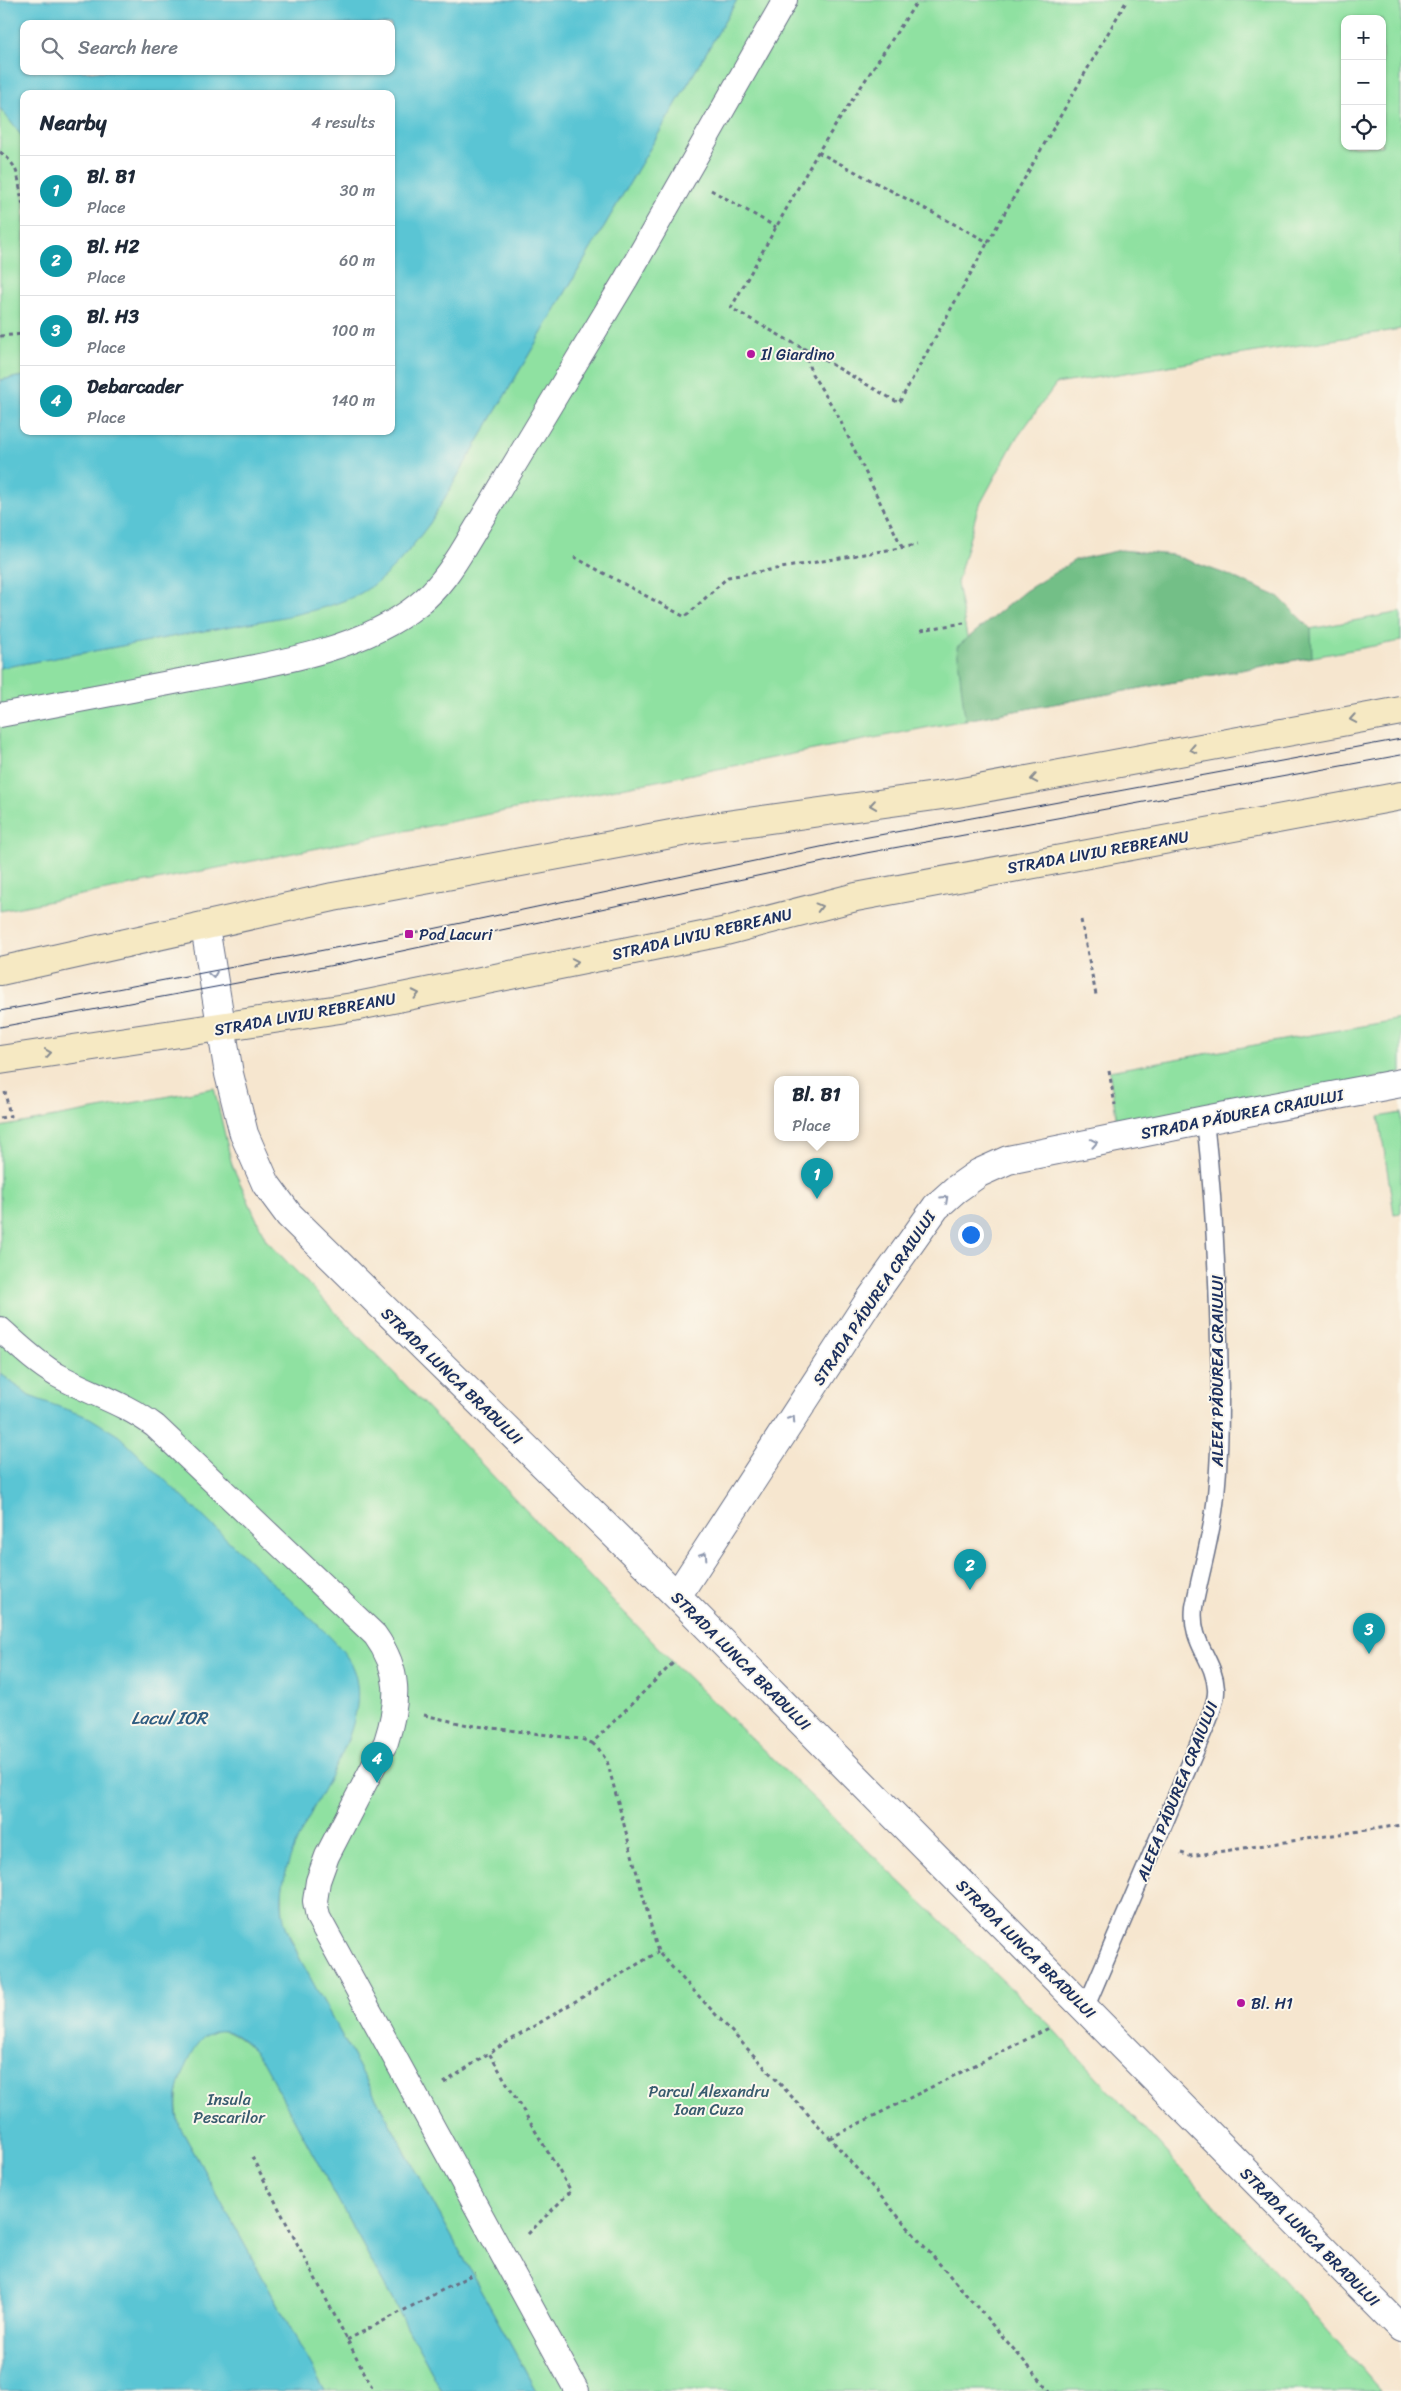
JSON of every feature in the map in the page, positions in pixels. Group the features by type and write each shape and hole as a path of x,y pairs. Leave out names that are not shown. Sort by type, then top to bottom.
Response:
{"main road":[{"path":"0,971 205,927 333,897 698,829 957,793 1401,711"},
{"name":"STRADA LIVIU REBREANU","path":"0,1060 353,1007 703,936 856,897 1401,796"}],"street":[{"path":"0,715 264,665 335,647 395,621 419,604 441,583 466,545 626,279 785,0"},
{"name":"STRADA LUNCA BRADULUI","path":"205,927 229,1074 244,1134 266,1184 289,1215 677,1596 1401,2328"},
{"name":"STRADA PĂDUREA CRAIULUI","path":"677,1596 867,1304 936,1207 955,1190 979,1173 1008,1160 1205,1120 1401,1084"},
{"path":"0,1329 36,1361 56,1374 137,1412 155,1426 375,1635 388,1653 395,1674 395,1706 386,1742 328,1856 318,1881 315,1901 318,1917 325,1933 577,2391"}],"lane":[{"name":"ALEEA PĂDUREA CRAIULUI","path":"1085,2009 1157,1844 1215,1701 1216,1688 1212,1672 1196,1639 1192,1623 1216,1497 1220,1443 1221,1373 1216,1257 1212,1177 1205,1120"}],"path":[{"path":"918,0 818,152 731,308 898,403 1127,0"},
{"path":"0,152 10,159 18,172 20,184"},
{"path":"818,152 988,242"},
{"path":"685,175 776,227"},
{"path":"0,336 20,334"},
{"path":"802,348 812,374 836,412 902,546"},
{"path":"574,557 685,617 728,577 902,546 917,545"},
{"path":"921,630 964,623"},
{"path":"1081,920 1096,995"},
{"path":"0,1118 10,1116"},
{"path":"592,1743 673,1663"},
{"path":"395,1706 450,1722 581,1739 592,1743 598,1748 607,1761 658,1952 830,2138 1050,2391"},
{"path":"1157,1844 1190,1856 1401,1825"},
{"path":"417,2100 489,2053 658,1952"},
{"path":"830,2138 1051,2026"},
{"path":"489,2053 571,2191 504,2258"},
{"path":"252,2157 374,2391"},
{"path":"347,2340 472,2274"}],"green space":[{"path":"737,0 1401,0 1401,329 1056,384 1014,442 978,508 957,583 977,691 1401,612 1401,641 965,720 0,911 0,668 285,616 338,602 362,592 406,554 430,523"},
{"path":"0,108 20,134 20,377 0,380"},
{"path":"1121,550 1173,555 1228,575 1279,597 1311,629 1312,657 965,720 957,647 1025,591 1075,560"},
{"path":"1401,1019 1401,1073 1118,1128 1109,1071"},
{"name":"Parcul Alexandru Ioan Cuza","path":"214,1088 232,1165 266,1240 673,1663 1051,2027 1277,2273 1381,2391 536,2391 300,1959 283,1920 282,1892 284,1874 292,1850 348,1740 356,1710 50,1405 29,1396 0,1373 0,1127"},
{"path":"1401,1113 1401,1213 1394,1214 1379,1117"},
{"name":"Insula Pescarilor","path":"215,2030 229,2033 242,2040 263,2062 442,2391 325,2391 180,2127 177,2115 177,2101 182,2072 195,2047 204,2037"}],"water":[{"path":"0,0 737,0 430,523 391,570 361,593 346,600 311,611 0,668 0,380 20,377 20,435 395,435 395,90 20,90 20,134 0,108"},
{"name":"Lacul IOR","path":"0,1373 29,1396 90,1418 119,1436 322,1629 339,1647 351,1664 358,1692 354,1721 343,1751 295,1845 285,1875 282,1905 284,1919 300,1959 536,2391 442,2391 263,2062 253,2049 242,2040 232,2033 222,2031 213,2032 204,2038 195,2049 187,2064 176,2102 180,2127 325,2391 0,2391"}],"tram line":[{"path":"0,1011 409,934 863,838 1401,739"},
{"path":"0,1027 345,963 866,853 1401,755"}],"place":[{"name":"Il Giardino","path":"751,354"},
{"name":"Pod Lacuri","path":"409,934"},
{"name":"Bl. B1","path":"817,1199"},
{"name":"Bl. H2","path":"970,1590"},
{"name":"Bl. H3","path":"1369,1654"},
{"name":"Debarcader","path":"377,1783"},
{"name":"Bl. H1","path":"1241,2003"}]}
